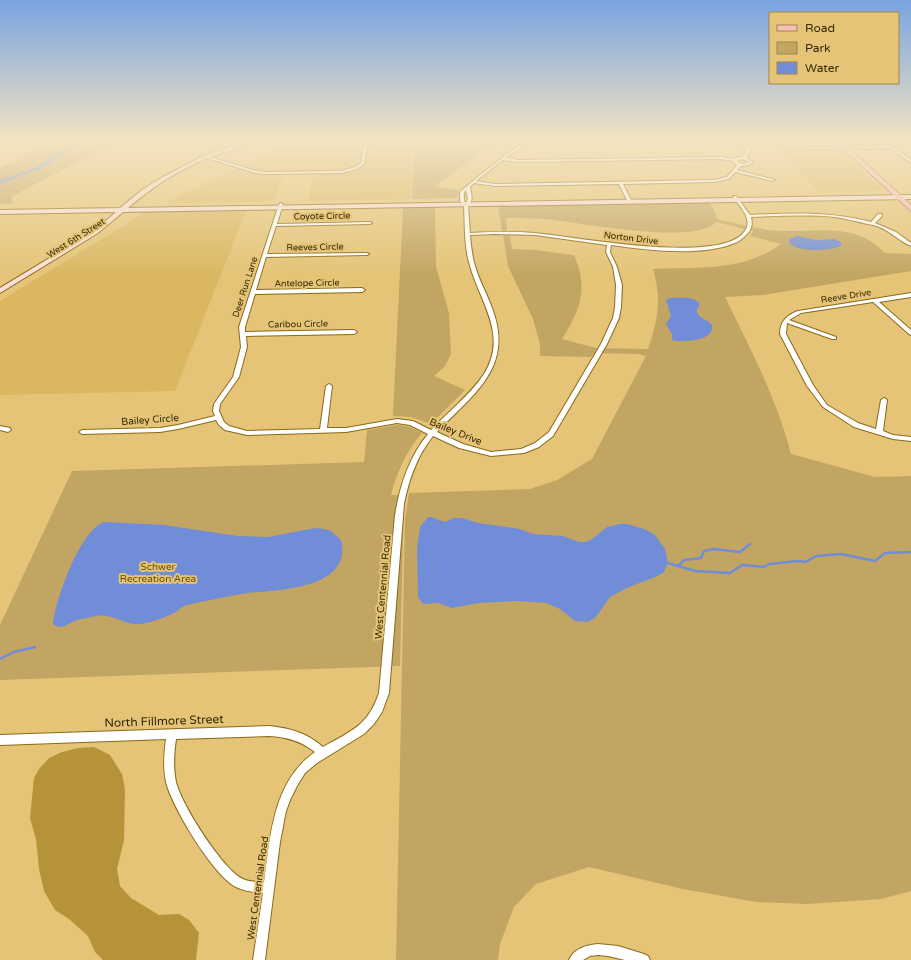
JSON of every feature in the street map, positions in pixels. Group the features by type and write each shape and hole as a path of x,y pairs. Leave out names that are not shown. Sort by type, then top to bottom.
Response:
{"main road":[{"name":"West 6th Street","path":"0,291 80,248 108,229 129,208 158,187"},
{"path":"894,187 911,202"},
{"path":"0,208 281,206 629,199 904,196"},
{"path":"904,196 911,210"},
{"path":"0,212 129,208"}],"street":[{"name":"West Centennial Road","path":"466,202 462,193 463,190 468,187"},
{"name":"West Centennial Road","path":"258,960 276,831 283,804 290,788 302,770 322,752 359,733 376,715 381,704 384,693 399,515 404,486 417,454 433,432 484,379 492,365 496,349 497,332 472,264 466,202 468,187"},
{"path":"623,187 629,199"},
{"path":"736,199 749,216 833,215 871,224 900,236 911,245"},
{"name":"Deer Run Lane","path":"218,417 216,411 217,404 236,377 244,347 242,327 281,206"},
{"path":"871,224 880,215"},
{"name":"Norton Drive","path":"469,234 526,233 655,250 719,246 738,240 746,235 751,222 749,216"},
{"name":"Coyote Circle","path":"275,224 370,223"},
{"name":"Bailey Drive","path":"218,417 220,423 227,428 247,433 346,430 397,421 411,424 433,432 461,446 491,454 522,451 537,445 551,434 606,340 616,318 620,285 615,267 608,252 609,244"},
{"name":"Reeves Circle","path":"264,256 367,254"},
{"name":"Antelope Circle","path":"253,292 362,290"},
{"name":"Reeve Drive","path":"786,320 800,312 911,294"},
{"path":"874,300 911,333"},
{"path":"834,338 786,320 782,328 783,334 810,386 825,406 856,425 893,437 911,439"},
{"name":"Caribou Circle","path":"242,334 354,332"},
{"path":"323,431 329,386"},
{"path":"879,433 884,400"},
{"name":"Bailey Circle","path":"82,432 160,430 178,428 218,417"},
{"path":"0,428 8,430"},
{"name":"North Fillmore Street","path":"0,740 269,731 290,732 308,740 322,752"},
{"path":"172,734 169,761 171,784 179,804 222,868 232,879 239,883 254,887 269,888"},
{"path":"575,960 579,954 594,949 615,952 644,960"}],"shaded area":[{"path":"198,187 279,187 275,199 261,202 165,203"},
{"path":"311,187 410,187 410,199 308,201"},
{"path":"814,187 879,187 882,190 879,191 818,191"},
{"path":"246,211 175,391 0,395 0,301 146,212"},
{"path":"94,747 110,755 122,774 125,789 124,840 117,869 120,886 131,898 159,915 179,914 189,920 199,933 196,960 103,960 95,952 88,936 69,919 55,910 44,891 39,869 36,839 30,818 34,778 39,769 49,758 62,752 78,748"}],"green space":[{"path":"0,187 30,187 11,197 13,204 0,204"},
{"path":"412,187 440,187 459,190 457,198 412,199"},
{"path":"709,202 717,219 768,230 830,230 845,232 859,235 872,242 885,253 911,254 911,271 763,295 725,297 771,394 791,454 875,477 911,476 911,891 881,899 807,904 756,902 683,889 589,867 536,884 514,907 500,944 498,960 396,960 405,520 409,493 530,489 557,480 592,459 646,356 638,354 594,353 591,357 540,356 540,344 533,319 508,266 503,235 510,235 512,249 536,250 574,255 579,267 582,289 578,309 562,339 596,348 648,349 658,309 656,279 653,269 703,268 736,264 767,253 781,244 750,236 753,231 716,222 704,229 685,232 661,232 608,228 545,219 506,218 507,231 502,231 498,206"},
{"path":"435,207 436,267 449,313 451,354 445,366 434,376 465,390 431,424 411,417 393,416 403,208"},
{"name":"Schwer Recreation Area","path":"398,425 410,427 422,433 403,462 391,495 404,495 400,666 0,680 0,625 72,471 364,462 367,430"}],"water":[{"path":"797,236 816,240 834,239 841,242 841,246 822,250 799,248 793,246 789,242 790,239"},
{"path":"671,298 687,298 697,301 700,304 697,312 698,314 712,325 712,330 709,335 704,338 690,341 672,340 672,334 666,324 671,316 666,300"},
{"path":"428,517 445,522 454,518 462,518 478,523 520,529 533,534 563,536 579,542 586,542 592,539 607,527 627,524 644,529 655,535 665,549 668,563 664,572 658,576 629,587 610,597 596,617 588,622 575,621 560,609 546,603 518,601 479,603 452,608 438,603 423,604 418,597 417,549 420,527"},
{"path":"104,522 164,525 238,536 268,537 315,528 324,529 331,531 341,540 342,556 336,569 325,578 294,588 240,594 187,605 166,617 141,624 129,623 108,616 96,616 80,619 61,627 56,626 53,624 58,599 70,567 86,538 95,528"}],"waterway":[{"path":"678,566 684,560 701,558 704,551 714,549 740,552 750,544"},
{"path":"678,566 695,571 730,573 742,565 764,567 769,564 798,561 806,562 816,556 841,554 875,561 885,553 911,552"},
{"path":"668,563 678,566"},
{"path":"0,659 14,652 35,647"}]}
